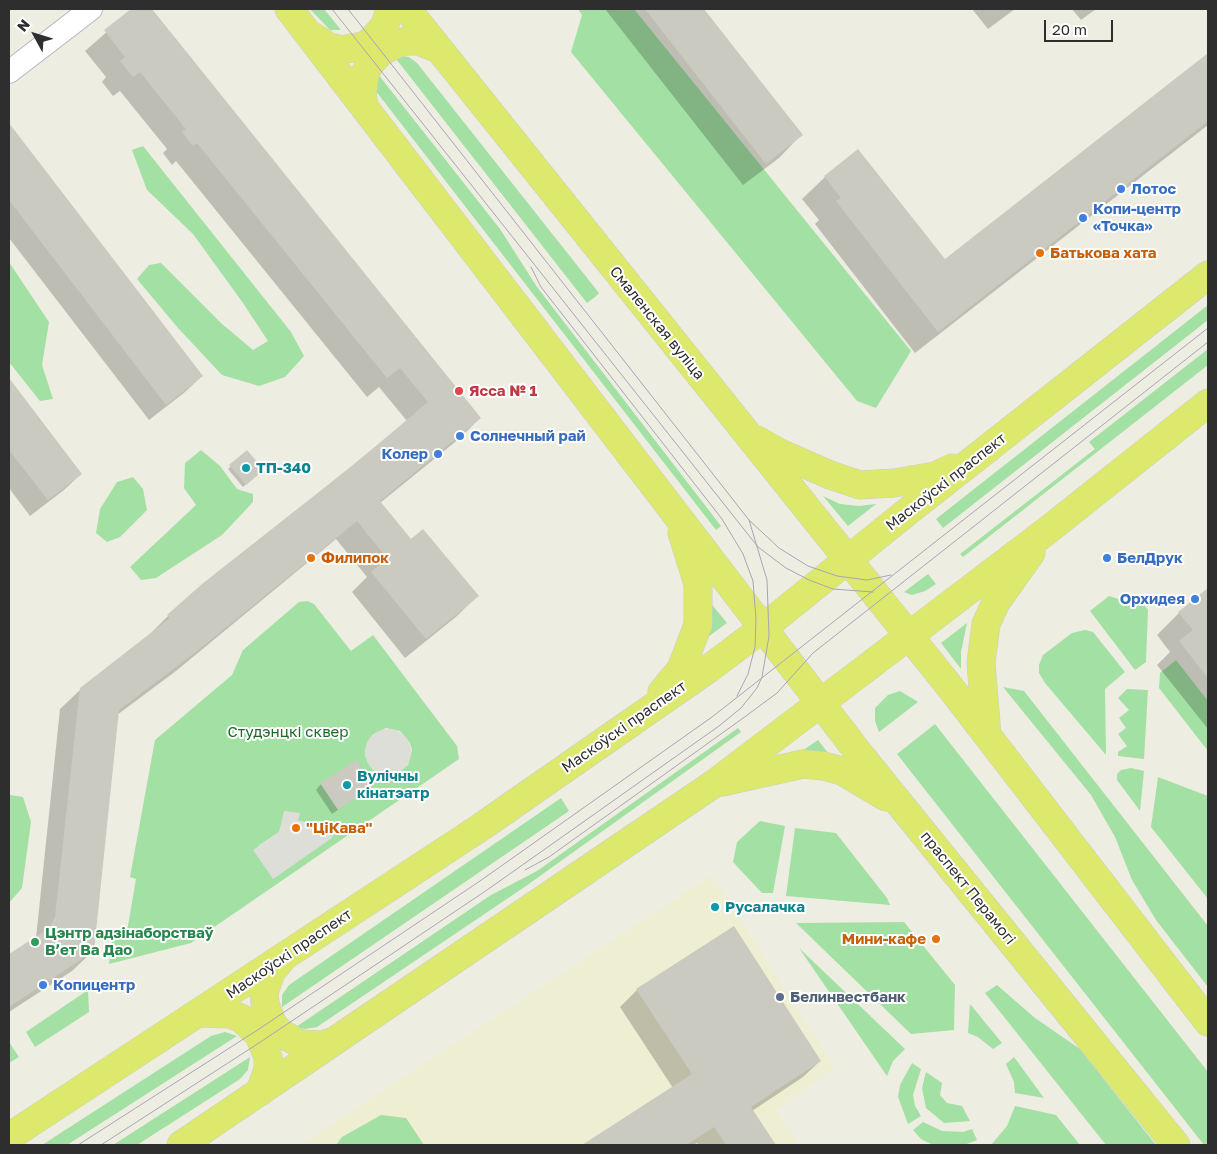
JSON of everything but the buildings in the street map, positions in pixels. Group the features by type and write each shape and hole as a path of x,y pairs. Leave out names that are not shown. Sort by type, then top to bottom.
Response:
{"main road":[{"path":"290,9 763,628"},
{"path":"309,33 318,42 330,48 342,50 355,49 377,37 384,27 390,9"},
{"name":"Смаленская вуліца","path":"406,9 909,636"},
{"path":"364,105 362,95 365,73 381,52 396,44 407,41 424,43 439,49"},
{"name":"Маскоўскі праспект","path":"9,1137 201,1013 481,827 763,628 981,453 1208,275"},
{"path":"181,1145 715,783 1048,530 1208,403"},
{"path":"745,433 780,453 830,475 860,485 894,483 936,476 981,453"},
{"path":"643,714 681,668 693,642 698,625 698,584 672,509"},
{"path":"987,735 981,663 986,624 996,602 1048,530"},
{"name":"праспект Перамогі","path":"763,628 899,804 1176,1145"},
{"path":"909,636 1208,1022"},
{"path":"715,783 803,764 824,766 842,771 899,804"},
{"path":"286,956 270,972 264,993 264,1004 273,1025 281,1033 300,1044 322,1045 343,1036"},
{"path":"201,1013 229,1014 246,1022 259,1035 268,1057 268,1069 260,1092"}],"street":[{"path":"9,72 91,9"}],"shaded area":[{"path":"393,729 405,735 410,743 410,761 405,769 397,774 383,775 371,769 366,761 365,747 371,735 379,730"},
{"path":"284,811 300,813 298,821 335,826 332,838 273,879 253,850 279,832"},
{"path":"712,875 835,1068 776,1110 800,1145 300,1145"}],"green space":[{"path":"310,9 324,9 341,30 330,30"},
{"path":"578,9 634,9 911,351 876,408 857,401 571,52 582,15"},
{"path":"393,55 409,57 417,63 599,293 595,297 587,303"},
{"path":"374,69 500,229 537,287 721,526 716,530 375,90"},
{"path":"143,146 291,332 304,356 285,377 259,386 222,375 178,328 137,279 149,265 161,263 221,323 253,350 268,341 193,234 147,190 132,150"},
{"path":"9,262 49,322 42,365 53,399 40,401 9,362"},
{"path":"1208,305 1208,320 943,528 936,519"},
{"path":"1208,349 1208,365 963,557 960,554 1095,449 1089,442"},
{"path":"201,450 220,466 237,489 253,494 253,502 222,535 156,578 141,580 130,567 196,505 184,488 185,463"},
{"path":"133,477 143,489 147,510 120,537 107,542 96,533 100,509 117,482"},
{"path":"823,496 840,504 859,506 876,504 848,526"},
{"path":"928,574 936,584 925,591 912,595 904,592"},
{"path":"704,595 727,623 701,642"},
{"path":"1109,596 1122,600 1138,597 1148,610 1146,662 1135,670 1090,611"},
{"name":"Студэнцкі сквер","path":"307,601 314,604 351,651 373,635 457,746 459,759 191,943 109,964 113,936 126,936 136,879 130,877 155,740 232,675 243,650 299,602","holes":["386,728 400,731 410,743 412,750 408,765 396,774 388,775 373,770 365,756 372,735","298,821 335,826 258,846 279,832"]},
{"path":"967,623 961,652 961,669 941,643"},
{"path":"1085,630 1093,632 1125,672 1105,689 1106,755 1045,683 1039,673 1039,665 1043,655 1072,633"},
{"path":"1176,660 1208,701 1208,751 1159,688 1160,673"},
{"path":"1003,687 1024,691 1208,926 1208,987 1156,920 1132,880 1115,837 1091,795"},
{"path":"1127,689 1148,690 1144,759 1118,756 1118,752 1127,746 1118,734 1126,728 1119,718 1129,710 1118,698"},
{"path":"900,691 918,702 879,732 875,721 875,708 888,695"},
{"path":"935,724 1208,1072 1208,1145 1204,1145 897,754"},
{"path":"738,728 741,732 526,886 317,1027 305,1029 296,1027 491,895 537,871"},
{"path":"818,740 838,766 793,757"},
{"path":"1131,768 1144,771 1140,811 1117,780 1117,774 1121,770"},
{"path":"1158,777 1208,796 1208,899 1151,827"},
{"path":"10,795 23,797 31,822 22,888 9,903"},
{"path":"561,798 569,811 282,1007 282,995 289,985"},
{"path":"760,821 785,826 773,893 762,893 733,862 737,842"},
{"path":"795,828 836,833 887,898 890,905 786,896"},
{"path":"904,922 955,985 954,1030 911,1034 796,923"},
{"path":"799,948 905,1049 893,1061 887,1076"},
{"path":"997,985 1035,1018 1080,1049 1156,1145 1106,1145 985,993"},
{"path":"88,990 89,1012 35,1047 26,1032"},
{"path":"970,1004 1002,1043 993,1049 978,1037 968,1033"},
{"path":"225,1032 237,1036 67,1145 42,1145 211,1036"},
{"path":"9,1042 19,1057 9,1063"},
{"path":"250,1057 248,1070 240,1079 137,1145 113,1145"},
{"path":"1014,1057 1044,1098 1015,1093 1014,1082 1006,1064"},
{"path":"912,1063 921,1069 913,1095 915,1106 921,1116 908,1124 898,1097 900,1085"},
{"path":"926,1072 942,1083 940,1095 947,1103 962,1106 970,1121 944,1123 926,1108 922,1088"},
{"path":"1015,1106 1056,1115 1080,1145 991,1145 1007,1126"},
{"path":"381,1115 406,1118 424,1145 336,1145 342,1137"},
{"path":"923,1122 942,1131 963,1132 972,1129 977,1140 964,1145 933,1145 921,1139 913,1130"}],"tram line":[{"path":"332,9 758,547 786,568 809,580 833,589 873,592"},
{"path":"348,9 749,520 779,548 808,566 837,576 867,580 891,575"},
{"path":"531,267 541,287 722,519 743,554 753,581 756,619 755,647 748,674 737,696"},
{"path":"78,1145 256,1031 480,881 712,717 1208,328"},
{"path":"525,870 549,857 777,693 813,653 1208,342"},
{"path":"101,1145 262,1041 487,890 719,726 741,708 757,688 762,677 769,636 767,580 749,520"}],"place":[{"name":"Лотос","path":"1121,189"},
{"name":"Копи-центр «Точка»","path":"1083,218"},
{"name":"Батькова хата","path":"1040,253"},
{"name":"Ясса № 1","path":"459,391"},
{"name":"Солнечный рай","path":"460,436"},
{"name":"Колер","path":"438,454"},
{"name":"ТП-340","path":"246,468"},
{"name":"Филипок","path":"311,558"},
{"name":"БелДрук","path":"1107,558"},
{"name":"Орхидея","path":"1195,599"},
{"name":"Вулічны кінатэатр","path":"347,785"},
{"name":"\"ЦіКава\"","path":"296,828"},
{"name":"Русалачка","path":"715,907"},
{"name":"Мини-кафе","path":"936,939"},
{"name":"Цэнтр адзінаборстваў Вʼет Ва Дао","path":"35,942"},
{"name":"Копицентр","path":"43,985"},
{"name":"Белинвестбанк","path":"780,997"}]}
